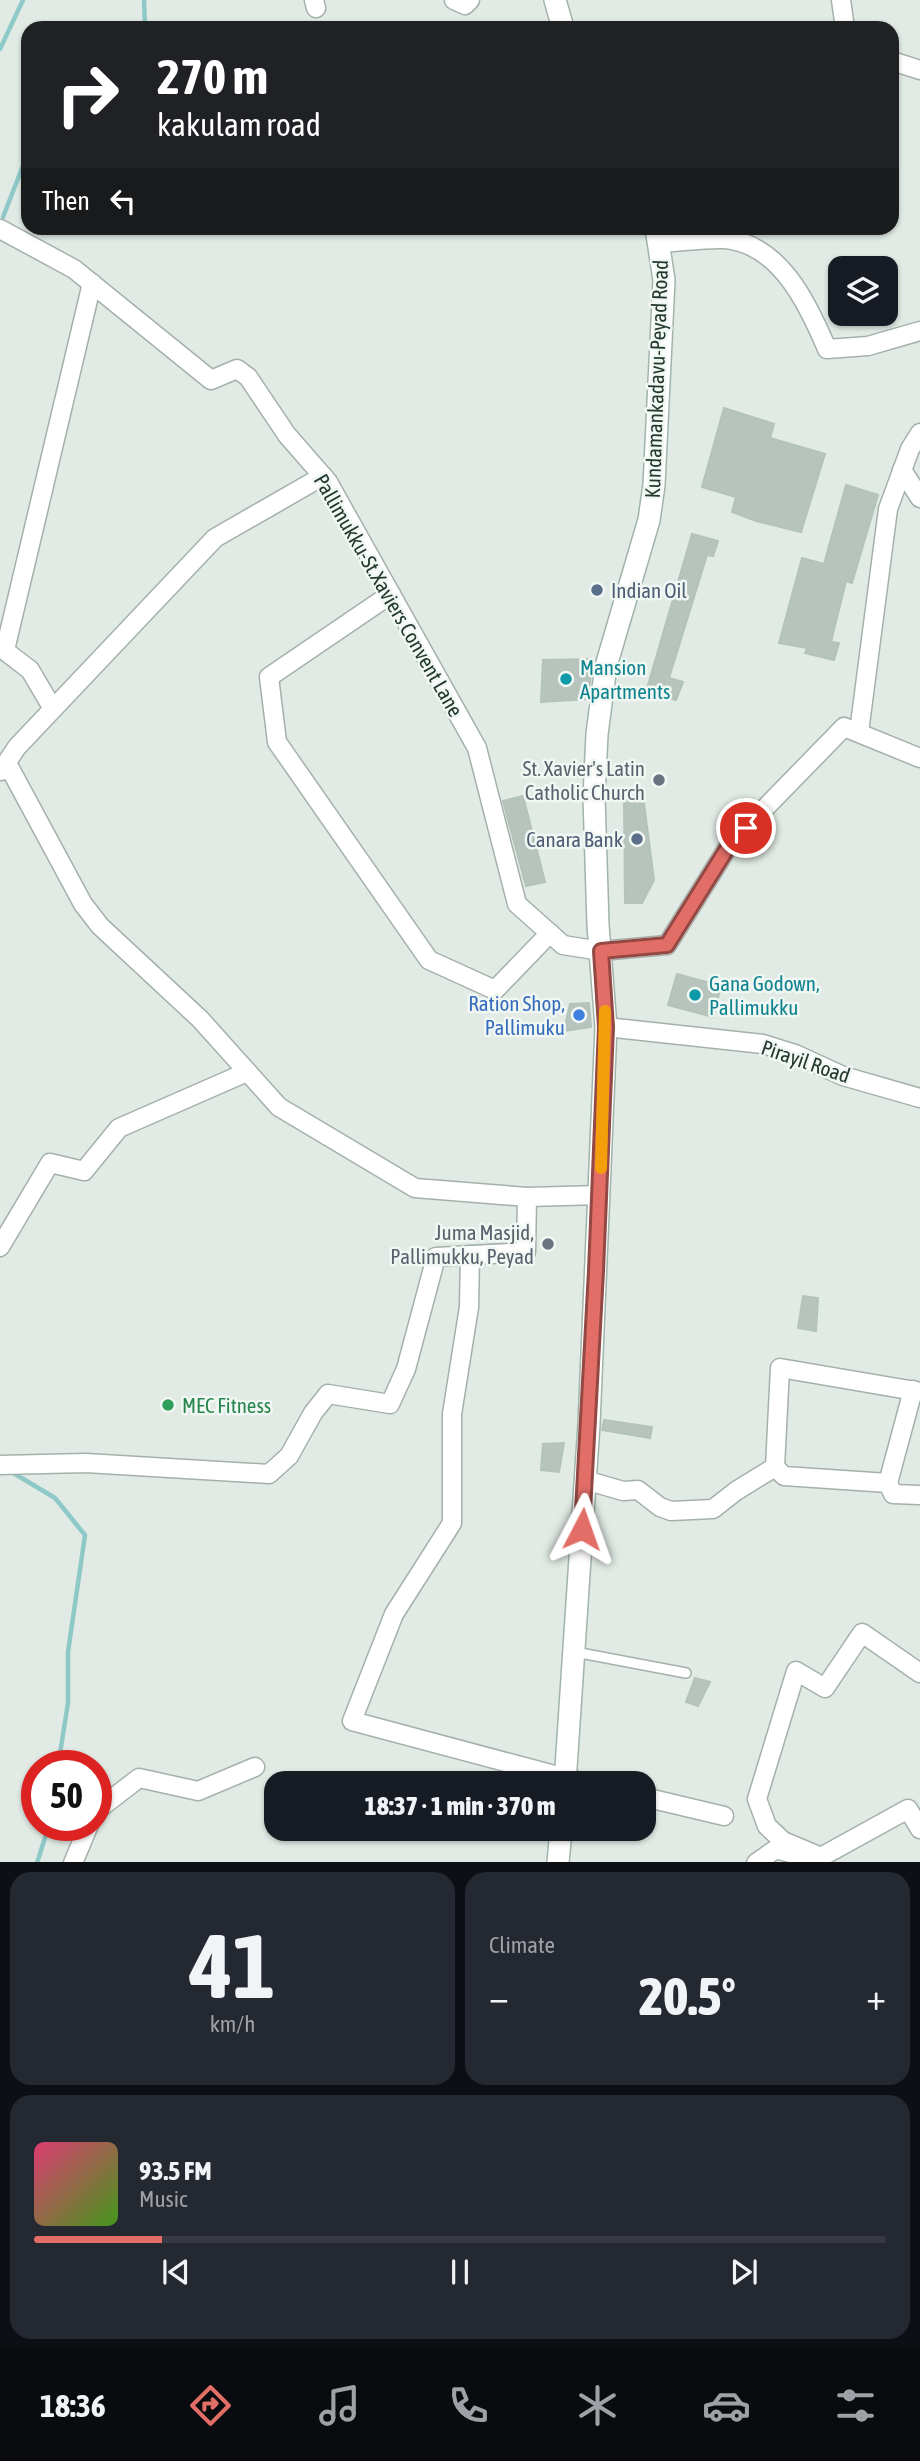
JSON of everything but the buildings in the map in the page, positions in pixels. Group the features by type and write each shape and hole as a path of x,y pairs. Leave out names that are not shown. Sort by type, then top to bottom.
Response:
{"main road":[{"path":"555,0 561,21"},
{"name":"Kundamankadavu-Peyad Road","path":"571,1771 574,1651 600,1195 606,1027 594,797 597,734 606,666 649,520 654,485 664,280 658,235"},
{"path":"558,1862 560,1841"}],"street":[{"path":"454,0 465,5 470,0"},
{"path":"841,0 844,21"},
{"path":"899,63 920,70"},
{"name":"Pallimukku-St.Xaviers Convent Lane","path":"0,229 74,269 211,380 237,369 248,377 286,435 323,476 477,748 517,904 563,945 601,951 667,945 730,844 844,727 859,732"},
{"path":"658,235 726,239 751,246 794,282 827,349 868,346 920,331"},
{"path":"53,709 30,670 3,648 92,283"},
{"path":"920,433 910,449 888,509 859,732 920,758"},
{"path":"902,470 920,498"},
{"path":"323,476 215,538 16,747 3,768 83,904 100,926 200,1019 279,1107 415,1188 527,1197 600,1195"},
{"path":"391,594 269,677 277,742 429,960 495,990 550,933"},
{"name":"Pirayil Road","path":"606,1027 763,1044 796,1054 843,1076 920,1098"},
{"path":"0,1247 50,1163 84,1171 119,1128 247,1072"},
{"path":"0,1465 86,1462 269,1474 289,1456 313,1413 328,1394 390,1404 406,1369 436,1257 526,1252 527,1197"},
{"path":"470,1255 469,1307 452,1414 452,1523 394,1614 352,1721 532,1771"},
{"path":"888,1483 784,1476 775,1467 780,1368 917,1391 888,1483 893,1494 920,1495"},
{"path":"585,1480 623,1491 638,1490 660,1507 671,1511 713,1509 775,1467"},
{"path":"821,1857 783,1841 767,1826 757,1799 796,1671 825,1688 862,1633 920,1673"},
{"path":"112,1799 139,1778 198,1791 255,1768"},
{"path":"656,1800 723,1816"},
{"path":"757,1862 776,1849 808,1858 821,1857 908,1809 920,1829"},
{"path":"73,1862 82,1841"}],"lane":[{"path":"574,1651 686,1673"}],"waterway":[{"path":"0,49 23,0"},
{"path":"144,0 145,21"},
{"path":"3,217 21,171"},
{"path":"10,1471 55,1498 85,1535 68,1652 68,1703 61,1750"},
{"path":"37,1862 44,1841"}],"slow traffic":[{"path":"601,1168 605,1011"}],"place":[{"name":"Indian Oil","path":"597,590"},
{"name":"Mansion Apartments","path":"566,679"},
{"name":"St. Xavier's Latin Catholic Church","path":"659,780"},
{"name":"Canara Bank","path":"637,839"},
{"name":"Gana Godown, Pallimukku","path":"695,995"},
{"name":"Ration Shop, Pallimuku","path":"579,1015"},
{"name":"Juma Masjid, Pallimukku, Peyad","path":"548,1244"},
{"name":"MEC Fitness","path":"168,1405"}],"route":[{"path":"582,1529 606,1027 601,951 667,945 730,844 746,828"}]}
